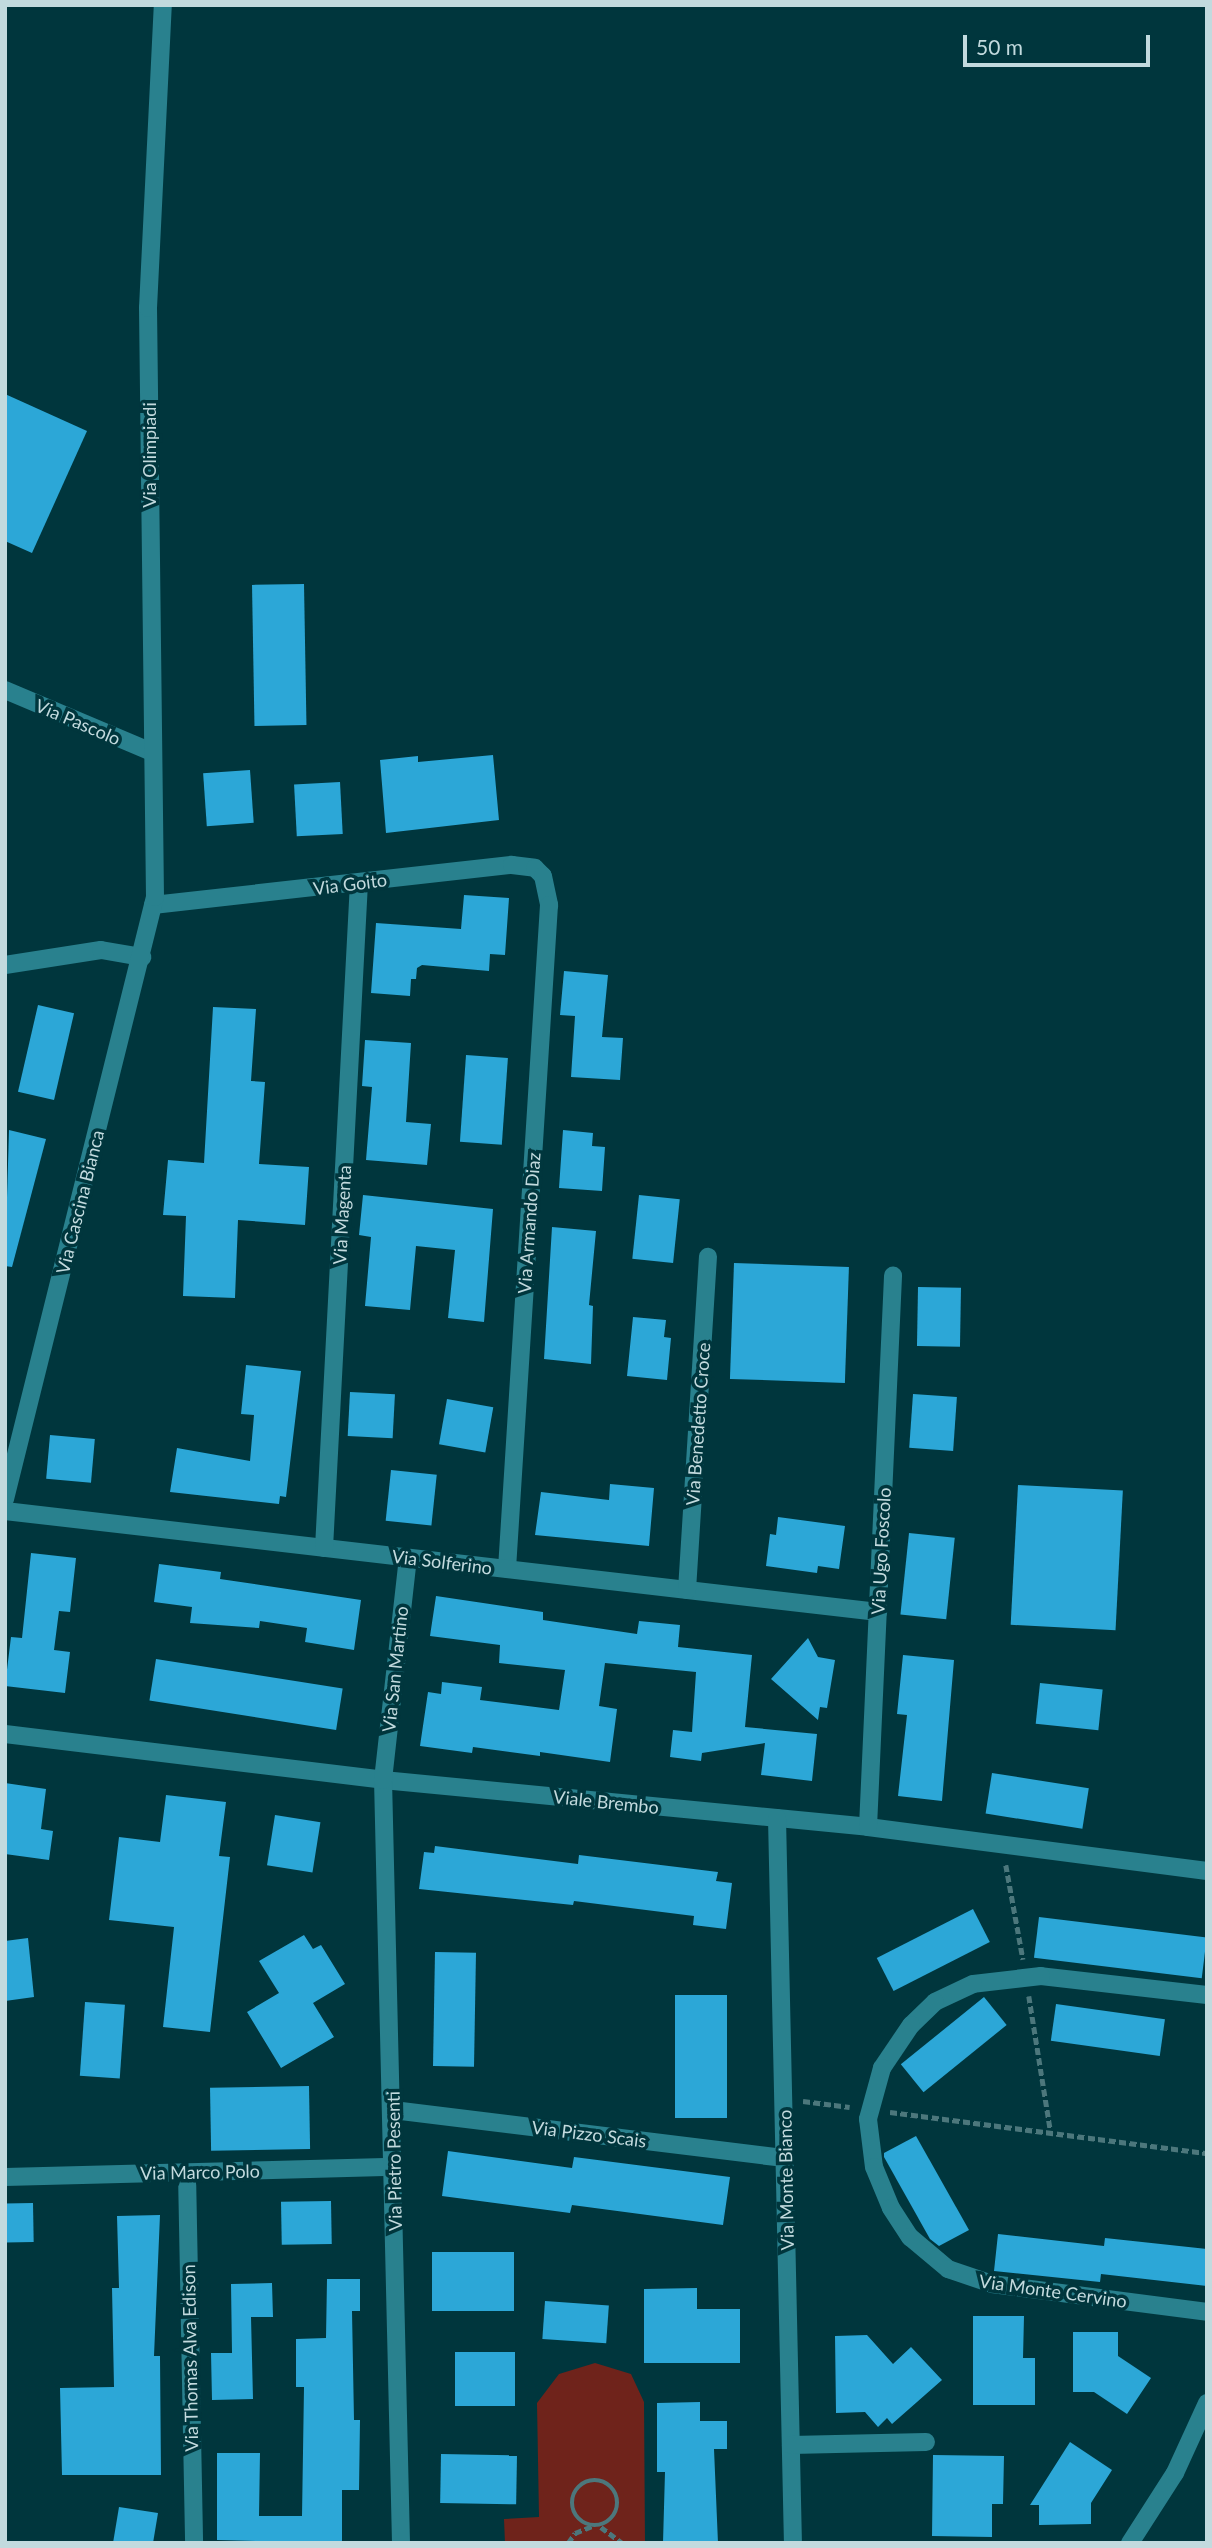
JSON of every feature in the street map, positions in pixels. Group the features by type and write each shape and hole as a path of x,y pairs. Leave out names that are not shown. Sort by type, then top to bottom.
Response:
{"street":[{"name":"Via Olimpiadi","path":"153,905 148,308 163,5"},
{"name":"Via Pascolo","path":"5,690 152,752"},
{"name":"Via Goito","path":"153,905 518,864 535,868 543,876"},
{"name":"Via Armando Diaz","path":"507,1569 549,905 543,876"},
{"name":"Via Magenta","path":"324,1548 359,883"},
{"name":"Via Cascina Bianca","path":"5,1499 153,905"},
{"path":"5,964 101,950 142,957"},
{"name":"Via Benedetto Croce","path":"687,1591 708,1258"},
{"name":"Via Ugo Foscolo","path":"868,1827 893,1276"},
{"name":"Via Solferino","path":"5,1511 878,1612"},
{"name":"Via San Martino","path":"383,1780 408,1558"},
{"name":"Viale Brembo","path":"5,1734 383,1780 868,1827 1207,1871"},
{"name":"Via Pietro Pesenti","path":"383,1780 393,2110 401,2543"},
{"name":"Via Monte Bianco","path":"777,1818 793,2543"},
{"name":"Via Monte Cervino","path":"1207,1995 1041,1976 973,1984 935,2003 911,2025 881,2068 868,2119 874,2167 891,2208 910,2237 948,2269 992,2284 1207,2312"},
{"name":"Via Pizzo Scais","path":"393,2110 785,2158"},
{"name":"Via Marco Polo","path":"5,2177 394,2167"},
{"name":"Via Thomas Alva Edison","path":"187,2173 194,2543"},
{"path":"1130,2543 1175,2473 1207,2403"},
{"path":"791,2445 926,2442"}],"path":[{"path":"785,2099 847,2107"},
{"path":"895,2113 1207,2153"},
{"path":"568,2543 575,2533 593,2526 607,2522 618,2504 614,2490 596,2480 581,2484 572,2506 579,2520 593,2526 612,2531 622,2543"}],"shaded area":[{"path":"595,2363 631,2374 644,2402 645,2543 505,2543 504,2519 539,2517 537,2403 559,2374"}],"building":[{"path":"5,394 87,431 32,553 5,541"},
{"path":"304,584 306,725 254,726 252,585"},
{"path":"493,755 499,820 386,833 380,760 418,756 418,762"},
{"path":"250,770 254,823 207,826 203,773"},
{"path":"340,782 343,834 297,836 294,784"},
{"path":"464,895 509,898 505,955 490,954 489,971 422,965 417,968 416,979 411,979 410,996 371,993 376,923 461,929"},
{"path":"564,971 608,975 602,1037 623,1038 620,1080 571,1077 575,1016 560,1015"},
{"path":"38,1005 74,1013 54,1100 18,1092"},
{"path":"213,1007 256,1009 251,1081 265,1082 259,1164 309,1167 305,1225 238,1220 235,1298 183,1296 186,1216 163,1215 168,1160 204,1163"},
{"path":"365,1040 411,1043 406,1122 431,1124 427,1165 366,1160 372,1087 362,1086"},
{"path":"466,1055 508,1058 502,1145 460,1142"},
{"path":"9,1130 46,1139 12,1267 5,1266"},
{"path":"563,1130 593,1133 592,1146 605,1147 602,1191 559,1188"},
{"path":"363,1195 493,1209 484,1322 448,1318 455,1250 416,1246 410,1310 365,1306 371,1237 359,1235"},
{"path":"639,1195 680,1199 673,1263 632,1259"},
{"path":"552,1227 596,1231 589,1305 593,1306 591,1364 544,1359"},
{"path":"734,1263 849,1267 845,1383 730,1379"},
{"path":"918,1287 961,1288 960,1347 917,1346"},
{"path":"633,1317 666,1320 664,1337 671,1338 667,1380 627,1376"},
{"path":"246,1365 301,1371 286,1497 280,1496 279,1504 170,1492 177,1448 250,1461 254,1415 241,1414"},
{"path":"350,1392 395,1394 393,1438 348,1436"},
{"path":"913,1394 957,1397 953,1451 909,1448"},
{"path":"447,1399 493,1407 485,1452 439,1444"},
{"path":"50,1435 95,1439 91,1483 46,1479"},
{"path":"391,1470 437,1475 431,1526 386,1521"},
{"path":"610,1484 654,1488 649,1546 535,1535 541,1492 609,1500"},
{"path":"1018,1485 1123,1490 1116,1630 1011,1625"},
{"path":"778,1517 845,1526 839,1569 818,1566 817,1573 766,1566 770,1534 776,1535"},
{"path":"909,1533 955,1538 946,1619 900,1615"},
{"path":"31,1553 76,1558 70,1612 59,1611 54,1650 70,1652 65,1693 5,1686 11,1637 22,1638"},
{"path":"159,1564 221,1572 220,1579 361,1600 354,1650 305,1642 307,1628 260,1621 259,1628 190,1623 192,1607 154,1602"},
{"path":"436,1596 543,1612 543,1620 637,1634 639,1621 680,1625 678,1647 752,1655 745,1727 817,1734 812,1781 761,1775 765,1743 702,1753 701,1761 670,1757 673,1730 692,1732 696,1672 605,1663 599,1706 617,1709 610,1762 540,1752 540,1756 473,1747 472,1753 420,1746 428,1692 441,1694 442,1682 482,1687 480,1700 559,1710 565,1670 499,1663 500,1645 430,1636"},
{"path":"808,1638 818,1657 835,1660 827,1708 820,1707 818,1720 771,1679"},
{"path":"903,1655 954,1660 942,1801 898,1796 907,1715 897,1714"},
{"path":"156,1659 343,1689 336,1730 149,1700"},
{"path":"1040,1683 1103,1690 1098,1730 1036,1724"},
{"path":"992,1773 1089,1788 1082,1829 986,1813"},
{"path":"5,1783 46,1789 41,1829 53,1831 49,1860 5,1854"},
{"path":"166,1795 226,1802 219,1856 230,1857 210,2032 163,2027 174,1927 109,1920 119,1837 160,1842"},
{"path":"275,1815 320,1822 312,1873 267,1865"},
{"path":"435,1846 578,1864 579,1855 718,1872 716,1881 732,1883 726,1929 693,1925 694,1916 574,1901 573,1905 419,1889 424,1852 434,1853"},
{"path":"973,1909 990,1942 894,1991 877,1958"},
{"path":"1039,1917 1207,1938 1202,1978 1034,1958"},
{"path":"304,1935 313,1949 321,1945 345,1984 313,2003 334,2037 281,2068 247,2012 279,1993 259,1961"},
{"path":"28,1938 34,1997 5,2001 5,1941"},
{"path":"435,1952 476,1953 474,2067 433,2066"},
{"path":"675,1995 727,1995 727,2118 675,2118"},
{"path":"984,1997 1007,2025 924,2092 901,2064"},
{"path":"85,2002 125,2005 120,2079 80,2076"},
{"path":"1056,2004 1165,2019 1160,2056 1051,2041"},
{"path":"309,2086 310,2149 211,2151 210,2088"},
{"path":"916,2136 969,2230 939,2246 930,2239 884,2157 884,2153"},
{"path":"448,2151 572,2168 574,2157 730,2177 723,2225 572,2205 570,2213 442,2196"},
{"path":"331,2201 332,2244 282,2245 281,2202"},
{"path":"5,2203 33,2203 34,2242 6,2242"},
{"path":"160,2215 154,2356 160,2356 161,2475 62,2475 60,2388 114,2387 112,2288 119,2288 117,2216"},
{"path":"998,2234 1104,2246 1105,2238 1207,2249 1207,2286 1101,2274 1100,2282 994,2271"},
{"path":"432,2252 514,2252 514,2311 432,2311"},
{"path":"327,2279 360,2279 360,2311 352,2311 354,2420 360,2420 359,2490 342,2490 342,2543 217,2540 217,2453 260,2453 259,2516 302,2516 304,2387 296,2387 296,2339 326,2338"},
{"path":"272,2283 273,2317 251,2317 253,2399 212,2400 211,2353 232,2353 231,2284"},
{"path":"697,2288 697,2309 740,2309 740,2363 644,2363 644,2289"},
{"path":"545,2301 609,2305 606,2343 542,2339"},
{"path":"973,2316 1024,2316 1023,2358 1035,2358 1035,2405 973,2405"},
{"path":"1073,2332 1118,2332 1118,2356 1151,2378 1127,2414 1094,2392 1073,2392"},
{"path":"867,2335 893,2364 911,2347 942,2380 892,2424 887,2418 878,2427 865,2412 836,2413 835,2336"},
{"path":"455,2352 515,2352 515,2406 455,2406"},
{"path":"700,2402 700,2421 727,2421 727,2449 714,2449 718,2543 663,2543 665,2472 657,2472 657,2403"},
{"path":"1070,2442 1112,2470 1091,2503 1091,2524 1039,2525 1039,2505 1030,2505"},
{"path":"441,2454 517,2455 516,2504 440,2503"},
{"path":"933,2455 1004,2456 1003,2504 992,2504 992,2537 932,2536"},
{"path":"119,2507 158,2513 153,2543 113,2543"}]}
